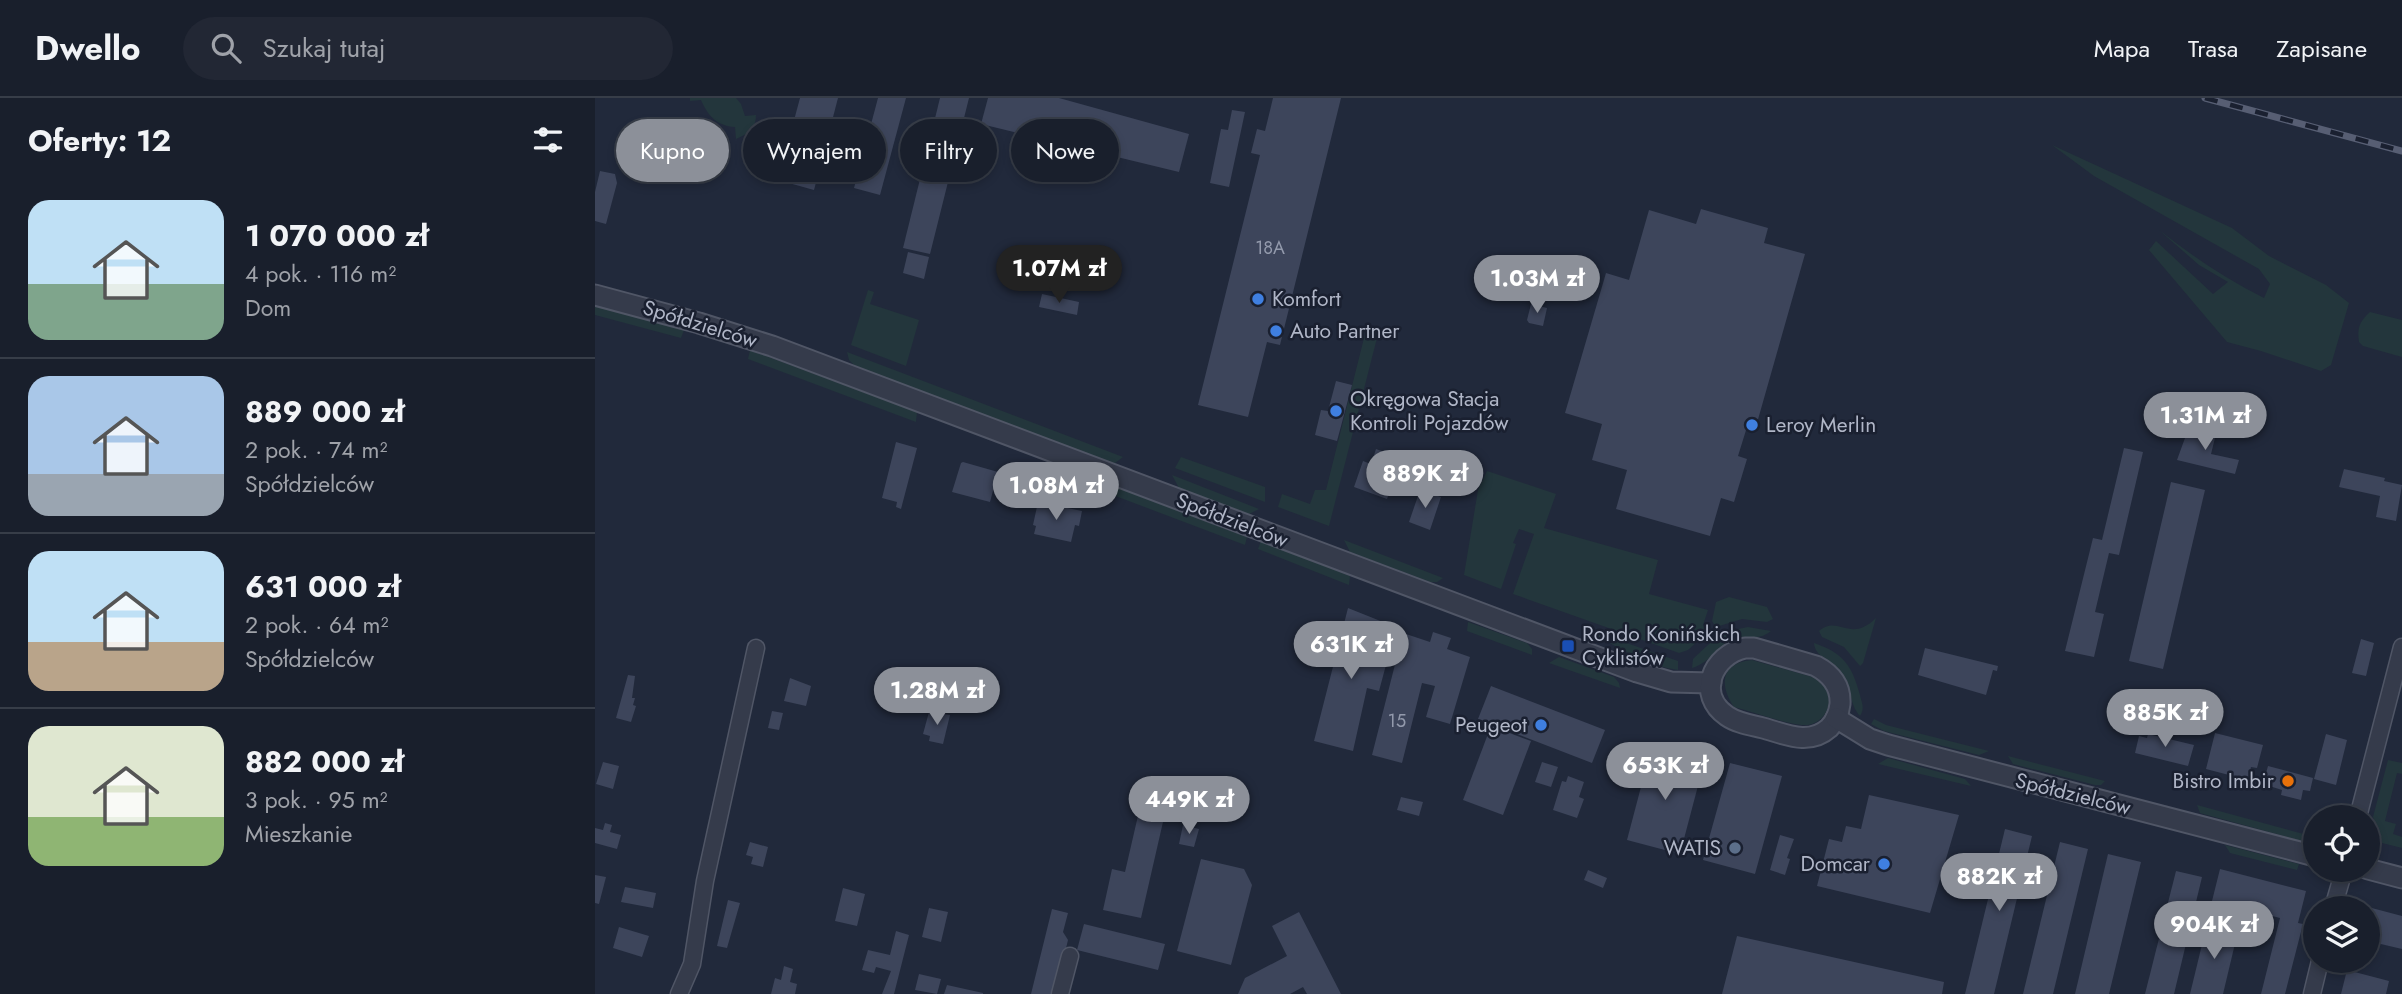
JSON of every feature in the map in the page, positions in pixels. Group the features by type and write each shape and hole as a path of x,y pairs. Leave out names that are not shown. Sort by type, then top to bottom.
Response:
{"street":[{"name":"Spółdzielców","path":"595,295 761,342 1637,672 1671,682 1711,683"},
{"path":"2361,805 2402,647"},
{"path":"679,994 692,964 705,881 756,648"},
{"path":"1754,648 1816,666 1831,676 1839,692 1839,710 1836,718 1820,734 1797,738 1726,715 1716,704 1711,683 1713,673 1729,653 1754,648"},
{"name":"Spółdzielców","path":"1836,718 1870,739 1888,745 2303,853"},
{"path":"2380,872 2402,878"},
{"path":"1060,994 1070,956"},
{"path":"2312,994 2317,973"}],"shaded area":[{"path":"690,98 736,98 745,116 756,115 756,119 743,119 743,136 736,139 735,127 729,126 729,119 715,119 701,100 690,101"},
{"path":"2052,145 2232,228 2269,256 2326,285 2349,303 2331,365 2321,371 2227,342 2149,250 2156,241 2213,294 2228,282 2199,265 2159,230 2210,267 2264,298 2270,284 2259,269 2094,176"},
{"path":"868,290 874,292 870,304 919,320 906,366 851,345"},
{"path":"595,306 684,330 681,338 595,315"},
{"path":"2370,312 2402,320 2402,357 2363,346 2359,342 2360,326"},
{"path":"1365,334 1377,338 1329,526 1278,507 1282,494 1310,504 1315,490 1326,490"},
{"path":"750,350 917,412 916,422 748,359"},
{"path":"847,352 1123,457 1115,463 1109,462 856,367 849,360"},
{"path":"1181,457 1265,487 1265,502 1175,468"},
{"path":"1068,469 1247,537 1245,545 1060,475"},
{"path":"1487,471 1556,494 1544,528 1658,560 1649,594 1708,610 1703,625 1708,632 1688,650 1679,653 1513,594 1534,534 1519,529 1501,589 1464,575 1478,490"},
{"path":"1172,475 1259,509 1249,514 1179,488"},
{"path":"1344,540 1443,578 1430,582 1350,552"},
{"path":"1261,541 1350,576 1349,585 1258,549"},
{"path":"1729,597 1767,607 1773,619 1767,622 1742,619 1716,627 1712,621 1716,602"},
{"path":"1876,618 1860,666 1844,647 1822,637 1819,631 1832,625 1859,629"},
{"path":"1468,622 1527,643 1532,649 1532,655 1467,631"},
{"path":"1748,627 1771,631 1759,637 1733,641 1692,668 1693,659 1712,642"},
{"path":"1598,633 1678,661 1678,670 1636,657 1597,636"},
{"path":"1814,643 1833,651 1850,668 1862,703 1860,716 1853,705 1844,675 1817,652"},
{"path":"1559,657 1614,677 1620,688 1549,663"},
{"path":"1752,660 1819,680 1829,697 1825,715 1813,724 1804,725 1734,707 1726,690 1726,676 1734,665"},
{"path":"1874,719 1886,725 1989,751 1979,755 1884,731 1871,724"},
{"path":"2008,756 2105,781 2101,785 2095,785 2013,764"},
{"path":"1888,758 1965,779 1971,786 1878,764"},
{"path":"2388,760 2402,763 2402,774 2397,773 2385,821 2396,824 2393,834 2402,837 2402,848 2382,843 2380,805 2376,805"},
{"path":"2197,805 2303,834 2303,841 2200,813"},
{"path":"2225,845 2299,864 2297,870 2230,853"}],"building":[{"path":"800,98 838,98 833,119 794,119"},
{"path":"878,98 906,98 886,173 886,119 872,119"},
{"path":"940,98 969,98 964,119 935,119"},
{"path":"988,98 1059,98 1189,134 1179,172 1119,157 1119,119 1011,119 1011,131 997,128 997,119 982,119"},
{"path":"1273,98 1341,98 1280,345 1267,342 1248,417 1198,405 1260,155 1251,153 1257,129 1265,131"},
{"path":"1232,110 1245,112 1229,187 1210,183 1221,129 1228,130"},
{"path":"600,171 615,174 617,183 606,224 595,221 595,192"},
{"path":"785,182 816,182 814,190"},
{"path":"856,182 883,182 880,195 854,188"},
{"path":"919,182 948,182 930,254 903,248"},
{"path":"1701,209 1768,228 1764,243 1805,254 1755,430 1747,427 1738,456 1747,459 1734,502 1721,498 1710,536 1616,509 1627,470 1592,460 1602,424 1565,413 1606,273 1629,280 1649,210 1696,224"},
{"path":"908,252 929,257 924,279 903,273"},
{"path":"1042,294 1079,302 1077,315 1039,307"},
{"path":"1531,304 1547,308 1543,326 1529,323 1527,320"},
{"name":"Okręgowa Stacja Kontroli Pojazdów","path":"1336,381 1352,385 1337,441 1315,435 1321,410 1328,411"},
{"path":"2189,427 2216,434 2211,454 2239,460 2235,474 2177,460"},
{"path":"896,442 917,448 901,509 896,507 897,502 882,498"},
{"path":"2124,448 2143,452 2119,555 2109,553 2095,612 2104,614 2094,657 2065,651 2093,538 2102,540"},
{"path":"1376,449 1401,458 1387,499 1354,487 1363,461 1371,464"},
{"path":"963,462 998,472 990,502 952,492"},
{"path":"2344,469 2385,478 2384,481 2402,485 2396,521 2376,517 2380,496 2339,487"},
{"path":"2171,482 2205,490 2163,669 2129,661"},
{"path":"1420,490 1441,497 1430,530 1409,522"},
{"path":"1038,502 1082,511 1079,526 1075,525 1071,542 1034,534 1036,526 1033,525"},
{"path":"1348,608 1383,622 1374,661 1386,665 1379,691 1367,688 1353,751 1314,741"},
{"path":"1433,632 1451,638 1447,649 1470,657 1450,724 1426,717 1435,686 1422,683 1402,763 1372,755 1403,633 1430,642"},
{"path":"2361,639 2374,643 2366,676 2352,673"},
{"path":"1925,648 1998,666 1997,671 1993,670 1986,695 1918,675"},
{"path":"628,675 635,676 632,698 635,698 633,705 636,706 631,722 616,718"},
{"path":"790,678 811,686 806,706 784,701"},
{"name":"Peugeot","path":"1491,686 1605,730 1592,763 1478,719"},
{"path":"772,711 783,713 779,730 768,728"},
{"path":"929,712 950,715 943,744 929,741 930,736 923,734"},
{"path":"1491,726 1531,741 1503,815 1463,800"},
{"path":"2215,733 2263,745 2257,768 2251,767 2248,780 2206,769"},
{"path":"2148,734 2194,745 2188,766 2135,753 2139,736 2147,738"},
{"path":"2326,734 2347,740 2336,785 2314,779"},
{"path":"1651,749 1704,763 1680,854 1627,840"},
{"path":"603,762 619,766 613,789 596,784"},
{"path":"1542,762 1558,767 1551,787 1535,782"},
{"path":"1730,763 1782,776 1755,874 1703,860"},
{"name":"Bistro Imbir","path":"2268,766 2313,778 2310,791 2303,790 2301,800 2281,795 2282,790 2263,784"},
{"path":"1568,776 1584,782 1579,797 1584,799 1577,818 1553,810 1562,781 1566,782"},
{"path":"1146,781 1171,787 1141,918 1103,910 1112,869 1125,872"},
{"path":"1193,785 1208,789 1206,800 1190,796"},
{"name":"Domcar","path":"1869,795 1959,815 1930,913 1817,886 1829,839 1842,842 1846,826 1861,829"},
{"path":"1401,797 1423,802 1419,816 1397,810"},
{"path":"605,823 612,825 610,832 621,835 617,849 595,843 595,828 603,830"},
{"path":"1183,825 1199,829 1194,847 1179,844"},
{"path":"2005,829 2032,836 1994,994 1965,994"},
{"path":"1780,835 1794,839 1787,858 1790,859 1785,875 1770,870"},
{"path":"750,842 768,847 763,867 751,864 753,857 746,855"},
{"path":"2060,842 2088,849 2053,994 2023,994"},
{"path":"2108,854 2141,862 2109,994 2075,994"},
{"path":"1201,859 1244,869 1252,885 1231,965 1177,951"},
{"path":"2220,869 2306,891 2298,923 2303,924 2285,994 2261,994 2280,918 2212,901"},
{"path":"1588,870 1607,878 1603,888 1584,880"},
{"path":"2176,871 2202,877 2174,994 2145,994"},
{"path":"595,875 606,877 599,904 595,903"},
{"path":"625,887 656,893 653,908 621,902"},
{"path":"843,888 865,894 857,926 835,921"},
{"path":"728,900 740,903 727,948 717,946"},
{"path":"929,908 948,912 941,942 922,937"},
{"path":"1052,909 1068,913 1063,932 1068,940 1055,994 1031,994"},
{"path":"2380,910 2402,916 2402,949 2380,944"},
{"path":"1299,912 1341,994 1307,994 1303,987 1290,994 1238,994 1245,978 1287,956 1272,926"},
{"path":"1084,924 1165,944 1158,970 1077,950"},
{"path":"2207,924 2238,931 2223,994 2190,994"},
{"path":"619,927 649,936 642,957 613,948"},
{"path":"896,931 909,935 894,994 882,994 891,971 876,967 874,973 862,970 868,950 890,955"},
{"path":"1737,936 1944,982 1942,994 1722,994"},
{"path":"784,966 793,969 790,982 797,984 795,994 771,994 775,978 781,980"},
{"path":"2346,973 2358,973 2389,981 2386,994 2341,994"},
{"path":"919,974 941,979 937,994 915,990"},
{"path":"947,985 983,993 983,994 944,994"}],"railway":[{"path":"2205,98 2402,151"}],"place":[{"name":"Komfort","path":"1258,299"},
{"name":"Auto Partner","path":"1276,331"},
{"name":"Okręgowa Stacja Kontroli Pojazdów","path":"1336,411"},
{"name":"Leroy Merlin","path":"1752,425"},
{"name":"Rondo Konińskich Cyklistów","path":"1568,646"},
{"name":"Peugeot","path":"1541,725"},
{"name":"Bistro Imbir","path":"2288,781"},
{"name":"WATIS","path":"1735,848"},
{"name":"Domcar","path":"1884,864"}]}
